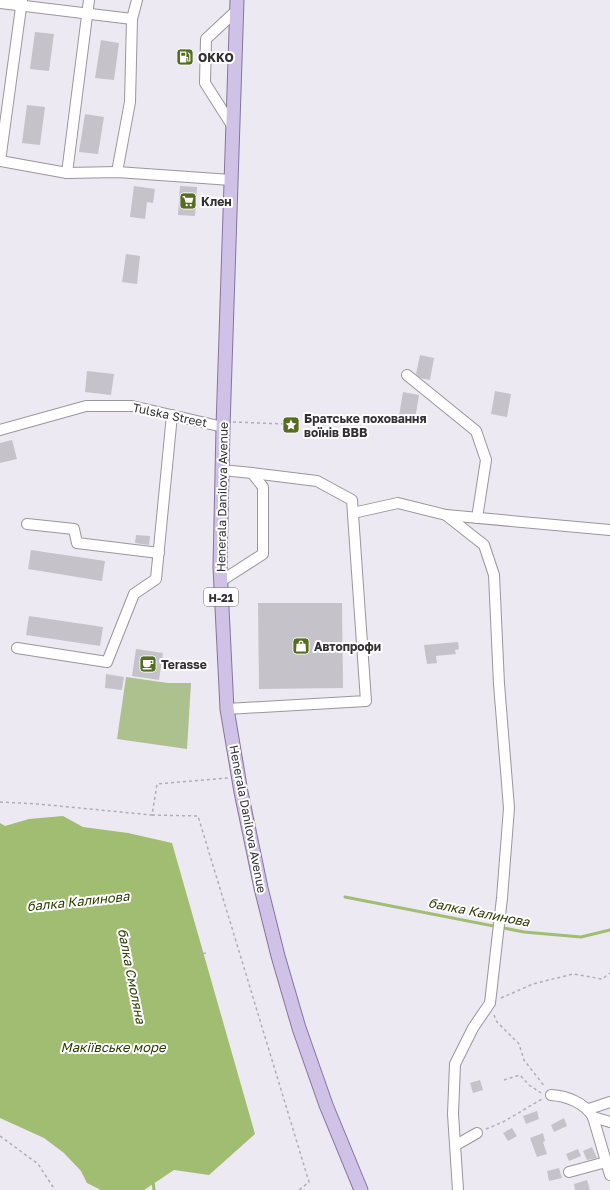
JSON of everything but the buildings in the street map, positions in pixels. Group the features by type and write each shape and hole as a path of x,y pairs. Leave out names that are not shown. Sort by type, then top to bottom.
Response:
{"main road":[{"name":"Henerala Danilova Avenue","path":"236,5 223,424 220,581 227,709 238,778 261,888 299,1028 326,1105 361,1190"}],"street":[{"path":"67,173 89,0"},
{"path":"117,172 130,102 132,19 137,0"},
{"path":"0,3 22,3 87,15 132,19"},
{"path":"22,3 0,161 67,173 117,172 231,180"},
{"path":"233,127 205,83 206,39 236,5"},
{"path":"407,375 476,431 486,460 477,518"},
{"name":"Tulska Street","path":"0,430 86,406 132,406 223,424"},
{"path":"17,648 107,662 134,594 156,580 172,415"},
{"path":"222,470 317,480 352,500 366,701 227,709"},
{"path":"220,581 263,554 263,487 252,473"},
{"path":"353,513 398,503 446,515 610,530"},
{"path":"446,515 484,545 494,575 499,684 509,808 502,898 490,1003 473,1028 455,1064 453,1114 458,1190"},
{"path":"27,524 74,529 77,543 159,553"},
{"path":"551,1095 563,1096 591,1113 610,1122"},
{"path":"591,1113 610,1102"},
{"path":"591,1113 610,1175"},
{"path":"456,1145 477,1133"},
{"path":"569,1172 606,1162"}],"path":[{"path":"223,424 285,424"},
{"path":"152,815 157,784 238,778"},
{"path":"0,802 38,804 152,815 198,816 309,1182 299,1190"},
{"path":"200,950 202,958"},
{"path":"201,954 206,953"},
{"path":"551,1095 524,1060 519,1044 497,1022 490,1003 533,984 560,977 573,974 602,979 610,973"},
{"path":"504,1080 520,1075 534,1089 551,1095"},
{"path":"477,1133 503,1122 551,1095"},
{"path":"0,1136 38,1164 55,1190"}],"shaded area":[{"path":"126,677 168,683 191,683 187,749 117,739"}],"water":[{"name":"Макіївське море","path":"63,816 83,827 128,833 172,843 255,1134 209,1175 174,1170 144,1190 101,1190 87,1183 81,1171 64,1153 44,1138 0,1118 0,823 5,826 29,819"}],"waterway":[{"name":"балка Калинова","path":"345,897 524,932 581,937 610,930"},
{"name":"балка Смоляна","path":"153,1180 154,1190"}],"place":[{"name":"OKKO","path":"185,57"},
{"name":"Клен","path":"188,201"},
{"name":"Братське поховання воїнів ВВВ","path":"291,425"},
{"name":"Автопрофи","path":"301,646"},
{"name":"Terasse","path":"148,664"}]}
